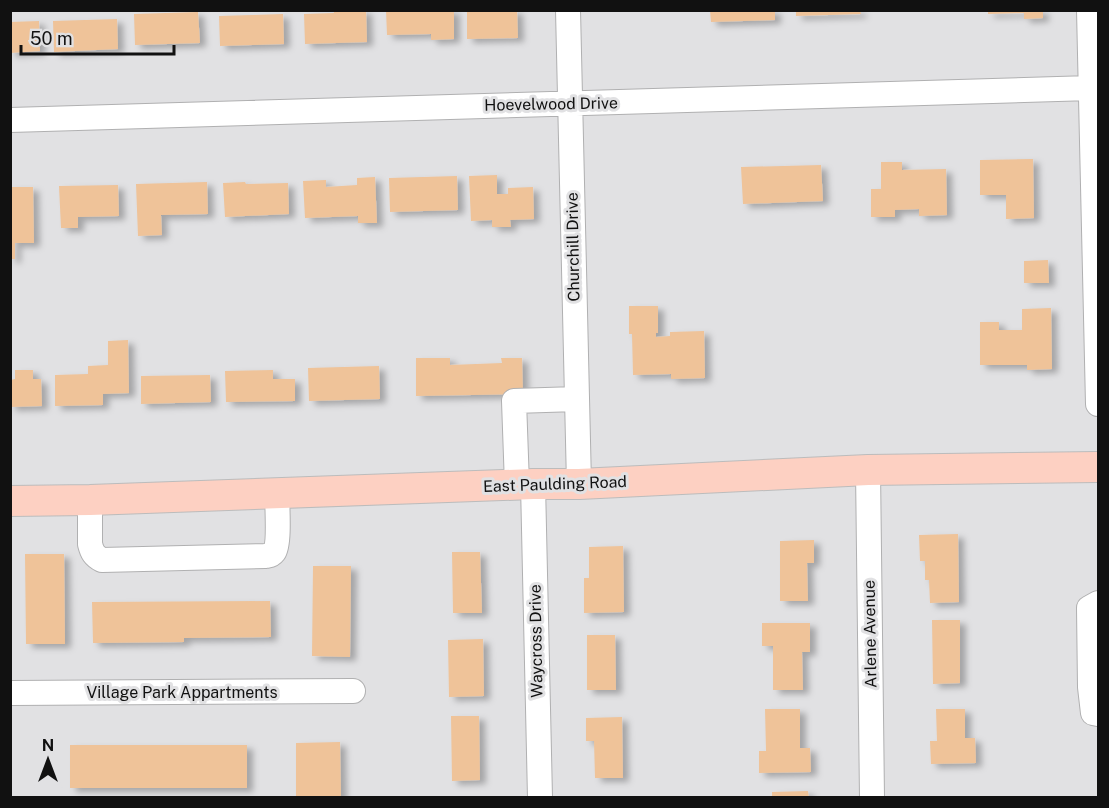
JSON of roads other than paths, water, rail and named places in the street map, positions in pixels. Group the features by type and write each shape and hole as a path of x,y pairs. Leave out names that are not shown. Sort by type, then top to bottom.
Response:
{"main road":[{"name":"East Paulding Road","path":"10,501 579,484 868,470 1098,466"}],"street":[{"name":"Churchill Drive","path":"568,10 579,484"},
{"path":"1089,10 1098,401"},
{"name":"Hoevelwood Drive","path":"10,120 1091,88"},
{"name":"Waycross Drive","path":"540,798 525,484 514,401 577,399"},
{"name":"Arlene Avenue","path":"868,470 872,798"},
{"path":"90,500 90,544 94,556 102,560 265,556 273,553 277,543 277,492"},
{"path":"1098,603 1089,608 1090,687 1093,713 1098,714"},
{"name":"Village Park Appartments","path":"10,693 353,692"}]}
